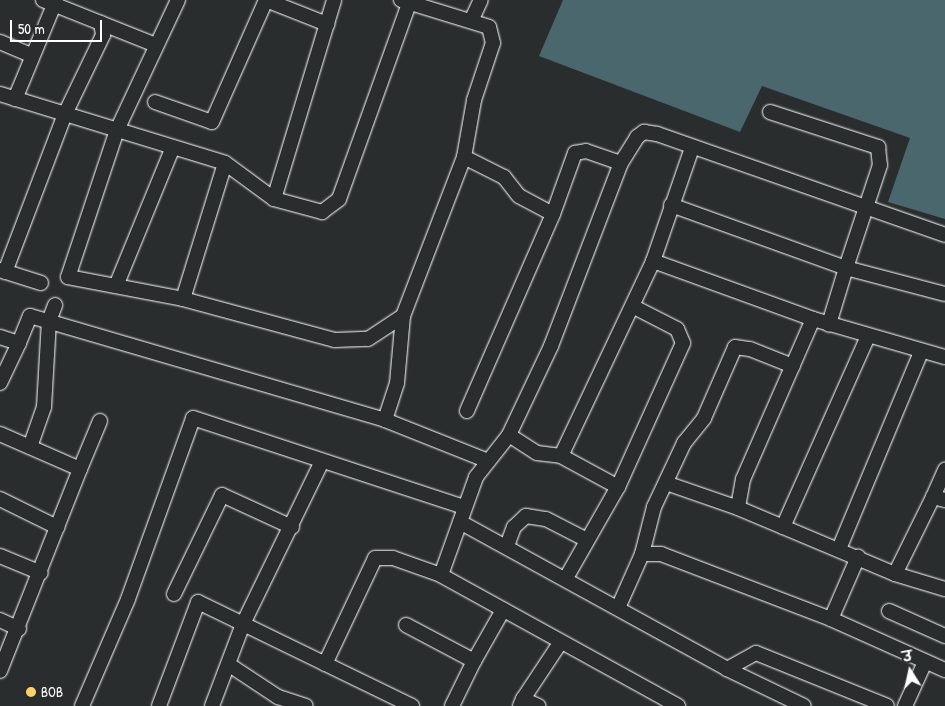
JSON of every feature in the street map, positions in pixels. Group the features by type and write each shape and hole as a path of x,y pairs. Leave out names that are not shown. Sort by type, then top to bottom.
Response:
{"street":[{"path":"178,0 153,44 117,130 68,277 183,299 335,340 368,339 403,316"},
{"path":"155,102 212,122 266,0 327,24"},
{"path":"274,199 334,0"},
{"path":"471,21 480,0"},
{"path":"0,94 225,163 274,199 322,212 339,199 405,1 489,27 493,42 474,100 464,156 403,316 397,383 385,420"},
{"path":"15,99 51,2 153,44"},
{"path":"41,284 3,271 64,114 103,35 101,23"},
{"path":"0,42 31,55"},
{"path":"770,112 878,147 880,165 828,324"},
{"path":"441,575 460,522 463,507 488,461 509,436 551,346 621,163 644,132 864,210 945,235"},
{"path":"116,286 173,147"},
{"path":"561,456 634,307 653,261 692,148"},
{"path":"467,411 553,214 575,152 586,151 621,163"},
{"path":"464,156 504,177 519,196 553,214"},
{"path":"183,299 225,163"},
{"path":"671,205 846,268 945,294"},
{"path":"653,261 828,324 921,352 945,357"},
{"path":"30,447 44,407 49,321 55,306"},
{"path":"566,578 618,487 683,343 678,329 634,307"},
{"path":"0,383 30,316 385,420 488,461"},
{"path":"738,508 743,479 813,319"},
{"path":"782,526 868,336"},
{"path":"0,337 19,343"},
{"path":"618,608 642,554 646,531 666,483 684,443 704,418 735,347 750,349 793,366"},
{"path":"839,549 921,352"},
{"path":"82,706 128,599 193,418 463,507"},
{"path":"0,670 19,629 41,573 56,527 100,422"},
{"path":"0,434 80,468"},
{"path":"509,436 537,454 561,456 618,487"},
{"path":"212,706 231,666 243,624 292,527 322,461"},
{"path":"895,574 939,499 945,470"},
{"path":"666,483 738,508 895,574 945,589"},
{"path":"174,594 222,495 292,527"},
{"path":"0,500 56,527"},
{"path":"507,546 514,527 526,516 546,518 588,540"},
{"path":"460,522 566,578 727,669 804,706"},
{"path":"642,554 660,554 831,619 945,670"},
{"path":"0,556 41,573"},
{"path":"831,619 858,557"},
{"path":"325,664 375,558 393,558 441,575 560,643 678,706"},
{"path":"159,706 198,602 412,706"},
{"path":"452,706 474,661 503,610"},
{"path":"889,611 945,636"},
{"path":"0,620 19,629"},
{"path":"406,625 474,661"},
{"path":"538,706 522,703 560,643"},
{"path":"727,669 756,653 887,706"},
{"path":"905,706 925,662"},
{"path":"231,666 275,701 306,706"}],"water":[{"path":"563,0 945,0 945,219 888,202 910,138 762,86 740,132 539,56"}],"place":[{"name":"BOB","path":"31,692"}]}
